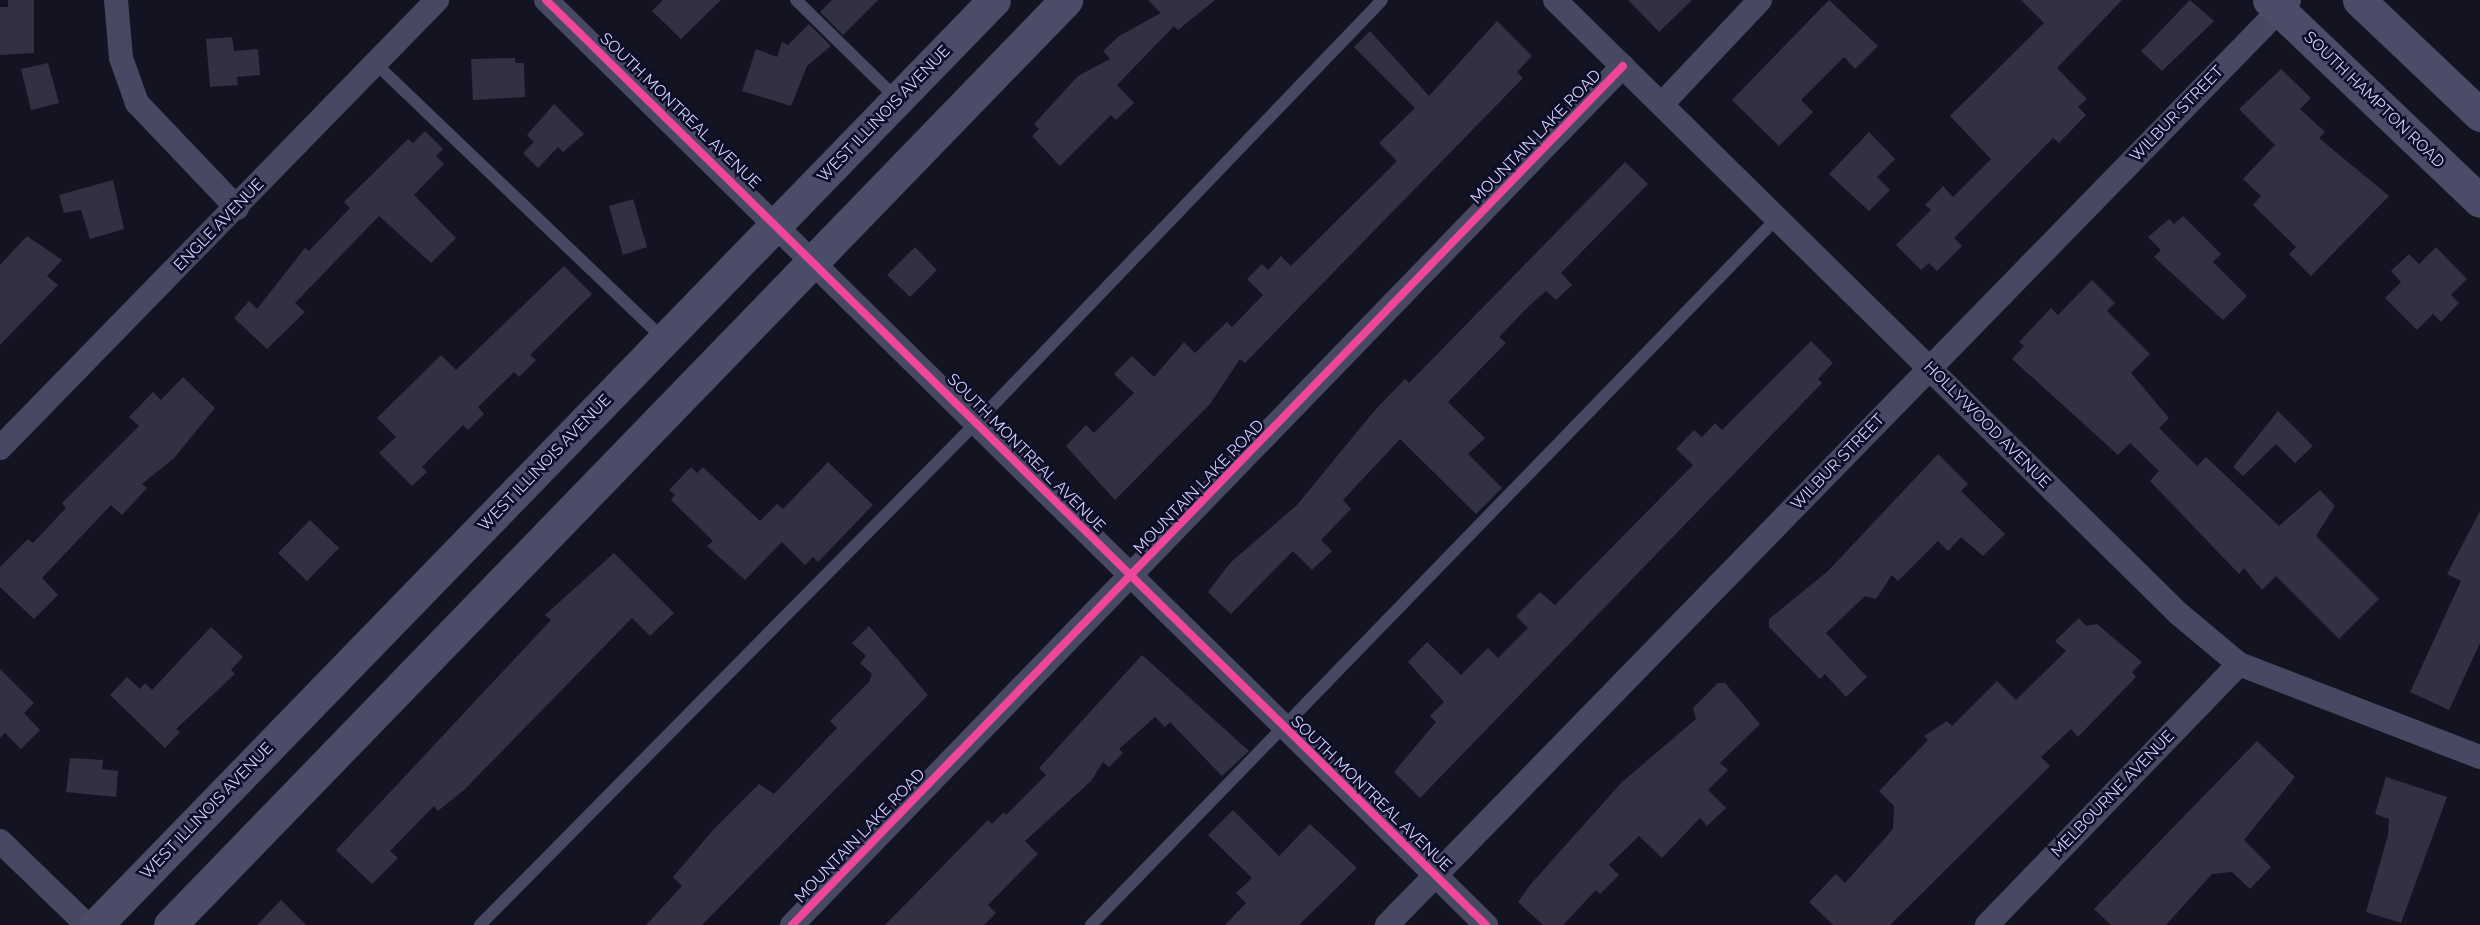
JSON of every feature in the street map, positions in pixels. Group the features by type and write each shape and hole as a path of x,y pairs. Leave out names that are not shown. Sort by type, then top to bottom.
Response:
{"main road":[{"name":"WEST ILLINOIS AVENUE","path":"96,925 994,0"},
{"path":"170,925 1066,0"},
{"path":"2359,0 2480,115"},
{"name":"SOUTH HAMPTON ROAD","path":"2279,3 2480,201"},
{"path":"432,579 470,616"}],"street":[{"path":"116,0 121,58 137,103 237,208"},
{"name":"ENGLE AVENUE","path":"0,448 237,208 437,0"},
{"name":"SOUTH MONTREAL AVENUE","path":"546,0 777,223 1130,577 1486,925"},
{"name":"HOLLYWOOD AVENUE","path":"1555,0 2179,614 2239,664 2480,758"},
{"path":"1662,104 1760,0"},
{"name":"WILBUR STREET","path":"1387,925 1929,369 2279,3"},
{"name":"MOUNTAIN LAKE ROAD","path":"792,925 1623,66"},
{"name":"MELBOURNE AVENUE","path":"1987,925 2239,664"},
{"path":"0,841 87,925"}],"lane":[{"path":"795,0 897,100"},
{"path":"480,925 976,423 1382,0"},
{"path":"375,63 665,340"},
{"path":"1091,925 1281,725 1777,218"}],"building":[{"path":"8,0 34,0 34,53 0,55 0,7 8,7"},
{"path":"663,0 721,0 681,39 652,11"},
{"path":"832,0 878,0 843,35 820,12"},
{"path":"1148,0 1215,0 1178,30 1174,26 1117,85 1134,103 1116,120 1111,115 1060,166 1032,136 1039,129 1034,124 1078,76 1110,59 1103,51 1119,36 1161,13"},
{"path":"1628,0 1692,0 1659,32"},
{"path":"1829,0 1878,46 1855,69 1844,57 1801,100 1813,112 1779,146 1732,100"},
{"path":"2021,0 2122,0 2057,68 2087,99 2078,107 2086,115 2059,143 2053,138 1954,238 1962,246 1937,271 1929,263 1921,270 1896,245 1931,210 1925,205 1943,186 1953,197 1991,159 1950,116 2044,23"},
{"path":"2190,0 2214,21 2162,71 2141,51"},
{"path":"1497,21 1532,56 1517,72 1523,78 1245,363 1240,359 1210,404 1115,500 1066,446 1086,425 1094,433 1134,393 1114,374 1132,356 1154,377 1184,342 1195,353 1227,322 1232,327 1263,295 1247,279 1262,264 1268,270 1281,256 1291,266 1397,161 1379,143 1415,108 1354,47 1370,31 1429,96"},
{"path":"809,24 831,46 807,66 791,106 742,91 756,49 777,57 782,42 788,45"},
{"path":"232,37 234,51 258,49 260,75 237,77 238,85 210,87 206,39"},
{"path":"515,58 515,63 524,63 525,97 473,100 471,59"},
{"path":"48,63 59,103 31,110 21,69"},
{"path":"2281,69 2311,98 2300,109 2325,132 2319,138 2389,196 2311,276 2289,254 2296,247 2253,205 2261,196 2243,179 2275,145 2239,109"},
{"path":"554,104 584,134 563,152 558,147 538,168 523,153 534,142 527,135"},
{"path":"425,131 443,149 436,156 444,164 414,195 456,238 431,263 379,216 295,303 305,312 267,349 234,318 249,301 257,309 305,248 309,251 350,208 344,202 408,139 413,143"},
{"path":"1869,132 1895,159 1877,177 1890,190 1869,211 1829,174"},
{"path":"1625,162 1648,184 1561,273 1572,285 1556,300 1546,291 1529,306 1499,337 1506,343 1448,402 1485,438 1468,454 1502,488 1476,514 1400,439 1343,500 1351,509 1321,540 1332,551 1312,570 1293,551 1231,614 1208,592 1230,563 1297,505 1375,410 1405,379 1409,383"},
{"path":"113,180 124,229 90,239 81,210 64,213 59,195"},
{"path":"633,199 647,247 623,255 609,206"},
{"path":"2183,216 2221,254 2213,262 2247,296 2223,320 2154,257 2161,250 2148,237 2169,219 2174,224"},
{"path":"27,236 62,260 47,276 58,285 0,345 0,265"},
{"path":"915,247 937,270 910,297 887,275"},
{"path":"2436,247 2467,279 2451,295 2459,303 2441,322 2433,314 2417,330 2385,298 2401,282 2391,271 2409,254 2419,264"},
{"path":"564,266 592,294 530,355 536,360 519,377 514,372 478,407 484,414 468,430 463,425 422,467 427,472 412,486 379,453 396,437 377,418 441,355 456,370"},
{"path":"2092,280 2115,303 2107,311 2150,354 2131,373 2169,418 2159,428 2197,466 2206,457 2279,526 2320,490 2335,506 2316,536 2379,599 2339,639 2276,576 2262,590 2244,568 2239,574 2150,481 2159,471 2130,443 2118,455 2012,359 2024,346 2019,342 2051,308 2058,315"},
{"path":"1811,341 1833,363 1818,379 1822,383 1420,798 1394,772 1436,722 1430,716 1444,702 1408,662 1427,642 1461,675 1488,648 1498,658 1528,628 1516,616 1540,592 1555,605 1693,465 1676,449 1694,430 1702,437 1715,423 1722,430"},
{"path":"183,377 215,408 174,458 142,484 147,488 122,515 111,505 42,578 58,595 34,619 0,587 0,567 28,539 33,543 66,508 62,503 139,426 129,417 153,392 161,400"},
{"path":"2278,411 2313,446 2295,463 2276,444 2243,476 2233,467"},
{"path":"1938,454 1968,484 1961,491 2005,534 1983,556 1961,537 1948,551 1938,541 1898,581 1892,575 1876,599 1865,596 1826,633 1867,677 1846,697 1825,674 1820,679 1769,627 1769,619 1828,571"},
{"path":"828,462 873,505 818,562 813,557 805,565 782,542 745,580 707,546 713,541 671,500 675,495 669,490 691,467 697,473 703,467 760,521 777,504 783,509"},
{"path":"2480,511 2480,643 2449,710 2410,692 2461,581 2447,574"},
{"path":"310,520 339,548 307,581 278,553"},
{"path":"614,553 674,613 650,636 632,618 464,790 438,811 434,806 390,851 398,858 372,884 336,850 551,620 545,615"},
{"path":"2079,618 2086,626 2097,624 2142,662 2132,672 2136,677 2078,737 2071,729 2041,757 2050,766 1890,925 1833,925 1809,902 1836,874 1845,883 1893,829 1894,806 1879,791 1928,740 1924,736 1947,721 1952,726 1997,681 2016,700 2066,651 2055,641"},
{"path":"869,626 928,695 702,925 646,925 682,886 673,877 713,830 759,784 774,794 837,728 830,721 869,682 872,674 860,663 866,656 852,643"},
{"path":"211,627 243,657 231,670 235,674 176,729 180,732 165,748 110,695 127,677 140,689 145,683 152,690"},
{"path":"1142,655 1249,751 1222,776 1170,722 1165,727 1155,717 1119,749 1123,753 1109,767 1103,762 1091,781 1025,841 1038,854 988,905 996,913 984,925 885,925 988,820 992,824 1004,812 1006,815 1046,775 1039,768"},
{"path":"0,669 34,703 24,713 40,730 21,749 5,733 0,738"},
{"path":"1718,683 1725,683 1760,724 1720,763 1728,770 1708,790 1726,808 1707,826 1700,818 1662,858 1639,836 1609,865 1619,875 1600,894 1596,890 1563,925 1543,925 1518,902 1530,885 1622,782 1696,719 1693,708"},
{"path":"2257,741 2295,777 2244,840 2271,867 2250,889 2232,872 2212,874 2166,925 2111,925 2094,909"},
{"path":"70,758 103,760 102,769 118,771 116,797 66,792"},
{"path":"2386,777 2447,797 2401,923 2366,912 2388,835 2389,819 2375,814"},
{"path":"1233,810 1279,856 1310,824 1357,868 1299,925 1225,925 1246,903 1236,893 1252,878 1208,835"},
{"path":"281,900 306,925 257,925"}],"cycle path":[{"path":"546,0 1486,925"},
{"path":"792,925 1623,66"}]}
